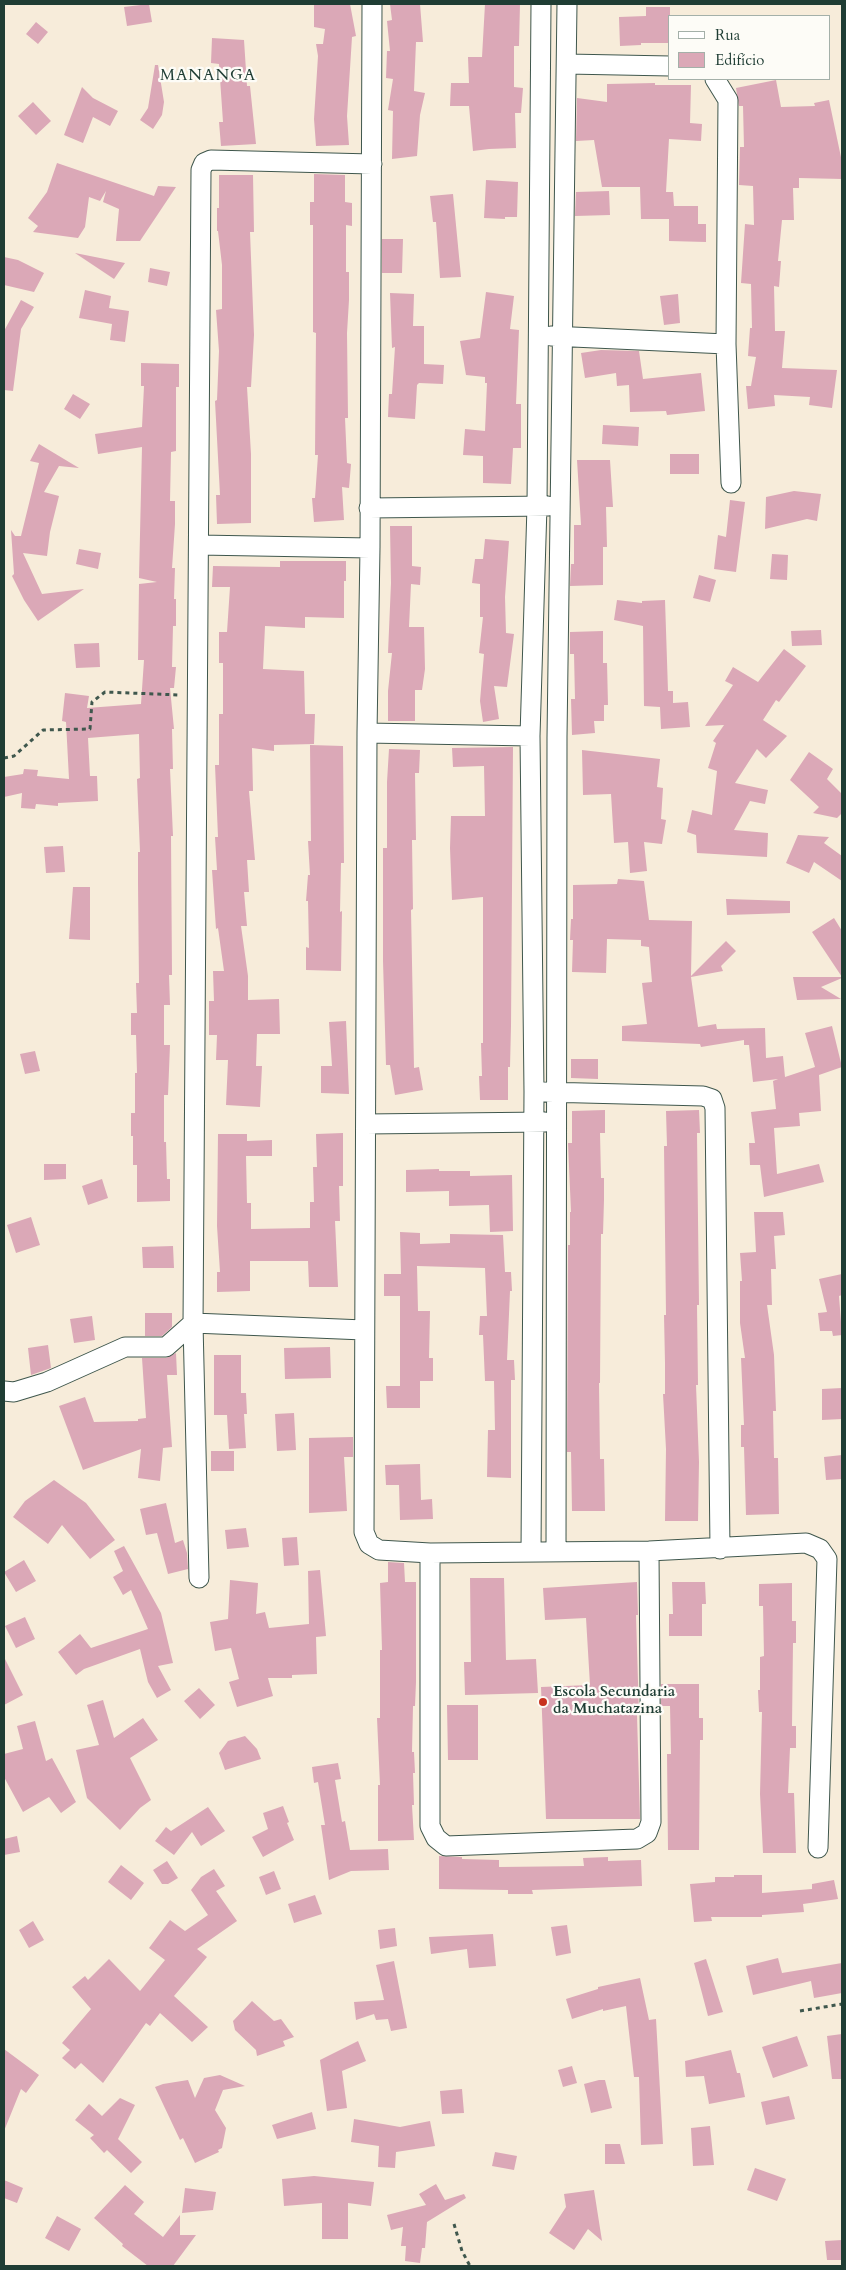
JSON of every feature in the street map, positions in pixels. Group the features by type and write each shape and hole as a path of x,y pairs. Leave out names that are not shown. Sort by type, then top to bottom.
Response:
{"street":[{"path":"372,4 370,548 366,733 364,1532 369,1544 379,1550 430,1554 720,1549 806,1543 820,1549 827,1559 818,1848"},
{"path":"530,1552 534,1092 530,736 537,506 541,4"},
{"path":"556,1552 556,928 567,4"},
{"path":"567,64 668,66"},
{"path":"716,80 728,100 726,344 730,483"},
{"path":"199,1578 193,1323 201,170 204,163 211,160 372,164"},
{"path":"537,336 726,344"},
{"path":"369,508 561,506"},
{"path":"199,545 370,548"},
{"path":"366,733 530,736"},
{"path":"532,928 556,928"},
{"path":"534,1092 703,1096 712,1099 715,1108 720,1549"},
{"path":"366,1124 556,1121"},
{"path":"532,1298 556,1296"},
{"path":"4,1391 14,1392 47,1382 125,1347 166,1347 193,1323 364,1330"},
{"path":"430,1554 430,1826 436,1838 446,1846 637,1839 647,1833 651,1822 649,1551"}],"path":[{"path":"4,758 14,756 43,730 90,729 92,702 105,692 198,696"},
{"path":"800,2012 842,2004"},
{"path":"454,2224 462,2251 470,2266"}],"building":[{"path":"149,4 152,22 127,26 124,7"},
{"path":"314,4 350,4 356,36 352,37 347,116 349,145 316,146 314,119 318,56 316,44 323,44 325,29 314,27"},
{"path":"390,4 420,4 423,42 416,42 414,91 425,93 420,115 417,156 392,159 393,111 388,110 393,79 386,78 387,51 390,51 387,21 392,20"},
{"path":"485,4 520,4 519,46 514,46 514,87 523,88 521,113 515,113 516,148 473,151 469,106 450,106 451,83 469,83 468,57 482,57"},
{"path":"646,7 670,7 670,15 668,15 668,43 641,43 641,45 620,46 619,17 646,16"},
{"path":"36,22 48,32 38,44 26,34"},
{"path":"212,38 244,40 247,86 250,86 256,144 221,146 219,122 223,122 219,64 211,63"},
{"path":"155,65 158,65 164,102 162,115 153,129 140,120 148,108"},
{"path":"776,80 781,107 815,106 814,103 829,100 842,162 842,179 799,178 799,188 793,188 794,220 782,220 778,261 781,261 779,287 774,286 775,331 785,331 782,368 837,370 832,408 809,405 810,397 774,395 775,406 748,409 746,386 751,386 756,357 748,356 750,328 752,328 751,284 741,283 745,224 754,225 753,186 739,185 740,147 744,147 743,106 739,106 736,88"},
{"path":"655,83 655,85 691,85 690,123 702,124 701,141 669,139 666,192 673,192 674,206 698,206 698,224 706,224 706,242 669,241 669,219 641,219 640,187 602,187 594,140 576,141 577,98 607,102 607,84"},
{"path":"82,87 93,98 118,111 110,126 93,117 83,143 64,135"},
{"path":"33,102 51,121 36,135 18,116"},
{"path":"57,163 154,196 158,186 176,187 140,241 116,241 119,209 103,202 106,191 100,201 89,197 85,227 78,238 33,232 38,226 28,218 47,192"},
{"path":"314,174 345,175 345,202 352,203 352,226 346,225 346,272 349,272 349,300 347,333 348,418 345,418 347,463 351,464 349,488 342,487 344,520 314,522 312,498 315,498 318,455 315,455 316,333 313,332 313,225 310,225 310,202 314,202"},
{"path":"219,175 253,175 254,232 250,232 254,335 251,387 247,387 251,454 251,523 217,524 216,495 220,495 215,401 217,400 219,351 216,310 222,309 222,265 217,231"},
{"path":"486,180 518,182 517,217 505,217 505,219 484,218"},
{"path":"609,191 610,215 575,216 576,192"},
{"path":"453,194 461,277 440,278 436,222 433,222 430,196"},
{"path":"382,239 403,239 402,273 382,273"},
{"path":"75,253 125,263 114,279"},
{"path":"4,257 18,260 44,273 34,292 4,285"},
{"path":"150,268 170,272 167,286 148,282"},
{"path":"85,290 111,296 109,308 129,311 125,342 110,340 112,324 79,318"},
{"path":"486,292 514,296 510,329 519,330 516,404 521,404 521,448 513,448 511,484 483,483 483,456 463,455 465,429 485,431 487,383 485,383 485,377 466,375 460,341 480,338"},
{"path":"390,293 414,294 413,326 424,326 424,364 444,365 443,384 419,383 417,385 415,419 388,417 389,394 392,394 395,347 392,348"},
{"path":"678,294 680,323 664,325 660,296"},
{"path":"21,300 34,307 21,329 13,391 4,390 4,331"},
{"path":"601,350 639,351 643,379 701,373 705,411 667,415 666,411 630,412 629,385 617,386 616,373 585,378 581,353"},
{"path":"141,363 179,364 179,387 176,387 176,451 171,452 170,501 175,501 172,568 175,568 174,599 176,599 176,626 173,626 172,667 176,667 174,688 170,688 174,729 172,729 173,769 170,769 173,836 171,836 172,975 169,975 170,1005 164,1005 164,1045 170,1045 168,1095 164,1095 164,1142 166,1142 167,1179 170,1179 170,1201 137,1202 137,1165 133,1165 133,1136 131,1136 131,1113 135,1113 135,1073 137,1073 136,1035 131,1035 131,1013 137,1013 136,983 139,983 138,852 140,852 137,779 140,778 139,734 88,738 90,776 97,776 98,801 58,803 58,806 36,804 35,809 21,808 22,793 4,797 4,777 23,774 24,769 38,770 37,776 69,779 66,722 62,721 65,693 89,696 87,708 141,704 144,660 138,660 139,584 157,582 139,578 142,447 98,454 95,434 142,427 144,386 141,386"},
{"path":"73,394 90,404 80,419 64,409"},
{"path":"603,425 639,427 638,446 602,444"},
{"path":"39,444 79,468 59,466 44,492 59,496 50,532 47,556 23,553 42,594 84,589 38,621 24,600 12,576 14,574 11,530 15,536 21,536 39,463 30,461"},
{"path":"670,454 699,454 699,474 670,474"},
{"path":"577,460 610,460 613,507 606,507 607,547 603,547 603,585 570,586 571,564 574,564 574,525 581,525"},
{"path":"794,491 821,494 817,521 807,519 765,529 766,497"},
{"path":"730,500 745,502 736,572 714,569 718,535 726,537"},
{"path":"390,526 412,526 412,566 421,567 420,585 411,584 409,627 424,627 425,669 422,690 415,690 415,721 388,721 388,691 392,653 388,653 391,583"},
{"path":"485,539 509,541 505,597 506,633 514,634 507,687 494,686 499,719 483,722 480,701 484,654 479,653 483,617 480,617 480,584 472,583 475,559 483,559"},
{"path":"79,549 101,553 98,569 76,564"},
{"path":"772,554 788,555 787,580 770,579"},
{"path":"280,561 346,561 344,618 305,617 305,628 265,626 263,669 304,671 305,714 315,714 314,744 274,745 274,751 252,748 253,791 249,791 255,860 247,860 249,892 244,892 247,926 241,926 248,976 248,1000 279,999 280,1034 257,1034 256,1066 262,1066 260,1107 226,1105 228,1060 216,1060 217,1035 209,1035 209,1001 214,1001 213,971 224,971 218,928 216,929 212,870 217,870 215,837 218,837 215,765 219,765 219,714 223,714 223,663 219,663 219,632 227,632 230,587 212,587 213,566 280,567"},
{"path":"699,575 716,580 710,602 693,598"},
{"path":"617,600 642,603 642,601 665,600 668,691 673,691 673,703 688,702 690,727 661,729 660,707 644,706 643,626 614,620"},
{"path":"821,630 822,645 792,646 791,631"},
{"path":"603,631 603,663 607,663 608,705 604,705 604,721 594,721 595,733 572,735 571,699 575,699 574,654 570,654 570,632"},
{"path":"99,643 100,667 76,668 74,644"},
{"path":"784,649 806,666 779,702 776,700 763,720 787,736 766,758 757,749 735,783 768,790 765,804 750,801 734,830 768,833 767,857 697,853 696,835 687,832 692,810 712,815 717,771 708,768 716,743 713,741 724,725 705,726 733,685 725,681 733,667 758,682"},
{"path":"310,745 343,746 344,863 341,863 341,971 306,970 306,947 309,948 308,901 306,901 308,875 310,875 308,841 311,841"},
{"path":"513,747 511,1026 508,1100 480,1100 479,1076 482,1076 481,1043 483,1043 483,897 452,900 450,848 451,816 485,816 484,766 453,767 452,748"},
{"path":"389,749 420,750 419,773 415,773 416,840 412,840 413,909 411,910 414,1068 419,1067 423,1090 395,1095 390,1065 386,1065 383,961 383,848 387,848"},
{"path":"582,750 660,759 657,787 663,788 661,819 666,820 662,844 644,842 647,871 630,873 628,842 614,843 611,794 583,795"},
{"path":"809,752 833,769 827,779 842,794 842,813 837,818 813,813 819,807 790,780"},
{"path":"798,835 829,837 824,843 842,856 842,881 814,862 809,873 786,863"},
{"path":"63,846 65,872 46,873 44,847"},
{"path":"618,879 644,881 649,920 692,921 691,976 726,941 736,951 721,966 723,971 691,977 698,1027 716,1024 717,1029 765,1028 766,1058 783,1056 785,1077 815,1067 805,1033 832,1026 842,1067 819,1075 821,1111 799,1113 800,1126 774,1128 777,1174 819,1164 824,1182 764,1197 760,1165 750,1165 749,1143 755,1143 751,1112 776,1109 773,1081 778,1079 753,1082 749,1045 744,1045 744,1040 701,1047 700,1044 622,1041 622,1026 647,1024 642,983 652,982 649,947 641,946 641,940 607,939 606,973 572,972 573,940 570,940 571,919 573,919 573,885 617,884"},
{"path":"73,887 90,887 90,940 69,939"},
{"path":"726,899 790,901 790,913 727,915"},
{"path":"834,918 842,931 842,977 812,932"},
{"path":"793,977 842,977 821,987 841,999 797,1000"},
{"path":"346,1021 349,1094 321,1093 321,1066 332,1066 329,1022"},
{"path":"35,1051 40,1071 25,1074 20,1054"},
{"path":"571,1059 598,1059 598,1079 571,1078"},
{"path":"605,1110 605,1133 600,1133 601,1178 604,1178 604,1200 603,1234 601,1234 599,1383 600,1459 604,1459 605,1511 572,1511 571,1452 567,1452 568,1245 570,1245 571,1212 568,1143 572,1143 572,1111"},
{"path":"699,1110 700,1133 697,1133 699,1305 697,1305 698,1385 696,1385 699,1462 698,1521 665,1521 666,1449 663,1394 665,1394 664,1315 666,1315 664,1146 667,1146 666,1111"},
{"path":"343,1133 343,1186 339,1186 340,1221 335,1221 338,1287 309,1287 308,1261 250,1261 250,1291 217,1292 217,1272 220,1272 217,1226 218,1134 247,1134 247,1141 272,1140 272,1156 246,1156 247,1203 251,1203 251,1229 310,1228 310,1202 314,1202 313,1167 317,1167 316,1134"},
{"path":"44,1164 66,1164 66,1179 44,1180"},
{"path":"439,1169 439,1171 470,1171 470,1176 512,1175 513,1231 490,1232 489,1205 449,1206 449,1191 406,1192 406,1170"},
{"path":"102,1179 108,1198 88,1205 82,1186"},
{"path":"754,1212 783,1212 785,1235 774,1236 776,1269 771,1269 772,1305 767,1305 774,1355 776,1411 773,1411 774,1458 778,1458 779,1514 746,1515 744,1447 741,1447 741,1425 744,1425 741,1358 745,1358 740,1323 740,1281 742,1281 740,1253 756,1252"},
{"path":"31,1217 40,1245 16,1253 7,1225"},
{"path":"400,1232 420,1233 420,1244 450,1243 450,1234 503,1235 505,1272 511,1272 512,1291 510,1291 507,1360 514,1360 515,1380 511,1380 511,1478 487,1477 488,1430 495,1430 494,1381 485,1381 483,1335 479,1335 480,1316 487,1316 485,1268 417,1266 418,1311 430,1311 429,1358 433,1358 433,1381 420,1381 420,1408 387,1408 386,1386 400,1386 400,1296 384,1296 384,1274 401,1274"},
{"path":"173,1246 174,1268 143,1268 142,1247"},
{"path":"842,1274 842,1295 839,1296 842,1335 833,1336 832,1331 820,1331 818,1313 827,1312 819,1279"},
{"path":"145,1313 172,1313 172,1327 162,1336 145,1336"},
{"path":"92,1316 95,1340 74,1343 70,1319"},
{"path":"48,1345 51,1368 31,1375 28,1348"},
{"path":"330,1347 331,1378 285,1379 284,1348"},
{"path":"176,1353 177,1375 167,1375 172,1447 163,1448 160,1481 138,1478 141,1449 83,1470 59,1406 85,1397 94,1422 138,1421 138,1419 146,1418 142,1358 166,1358"},
{"path":"214,1355 241,1355 241,1393 246,1393 247,1414 244,1414 246,1448 229,1449 227,1415 214,1415"},
{"path":"842,1388 842,1419 822,1420 822,1389"},
{"path":"294,1413 296,1450 277,1451 275,1414"},
{"path":"353,1437 353,1457 344,1457 347,1511 309,1513 309,1438"},
{"path":"211,1451 234,1451 234,1471 211,1471"},
{"path":"842,1455 842,1479 826,1480 824,1457"},
{"path":"420,1464 421,1500 432,1499 433,1519 400,1520 399,1485 386,1485 385,1465"},
{"path":"54,1480 86,1503 115,1540 90,1559 62,1525 48,1544 13,1517 25,1501"},
{"path":"166,1503 175,1543 183,1540 187,1553 188,1569 168,1574 157,1533 146,1535 140,1509"},
{"path":"246,1528 249,1547 227,1549 225,1530"},
{"path":"297,1537 299,1565 284,1566 282,1538"},
{"path":"124,1546 161,1613 173,1663 158,1666 171,1690 157,1698 148,1682 140,1649 84,1669 76,1675 58,1652 80,1634 91,1648 148,1629 131,1590 123,1595 113,1577 123,1571 114,1551"},
{"path":"24,1560 36,1581 16,1592 4,1572"},
{"path":"388,1562 404,1563 405,1582 416,1582 416,1682 415,1706 413,1706 412,1752 414,1752 415,1773 413,1773 414,1805 412,1805 414,1840 378,1841 378,1785 380,1785 377,1718 380,1718 380,1650 382,1650 380,1583 388,1582"},
{"path":"320,1570 326,1636 316,1637 317,1674 292,1675 292,1678 268,1678 273,1696 237,1707 229,1682 239,1679 231,1648 215,1651 210,1622 228,1619 230,1580 258,1583 256,1614 265,1612 269,1628 309,1624 308,1571"},
{"path":"470,1578 504,1578 506,1660 536,1659 538,1693 465,1695 464,1662 471,1662"},
{"path":"637,1582 639,1715 637,1715 640,1819 546,1819 541,1687 590,1685 586,1618 545,1620 543,1588"},
{"path":"672,1582 705,1582 706,1604 702,1604 702,1636 669,1636 669,1614 673,1614"},
{"path":"792,1583 792,1621 796,1621 796,1643 793,1643 792,1726 796,1726 796,1748 790,1748 788,1793 794,1793 796,1853 763,1853 760,1794 762,1712 759,1712 758,1690 760,1690 760,1657 764,1656 763,1606 759,1606 759,1584"},
{"path":"25,1617 35,1639 16,1648 5,1626"},
{"path":"4,1657 23,1695 4,1705"},
{"path":"661,1684 699,1684 699,1718 703,1718 703,1740 700,1740 699,1850 668,1850 667,1754 671,1754 670,1706 661,1706"},
{"path":"199,1688 215,1705 200,1719 184,1701"},
{"path":"103,1700 114,1738 143,1718 158,1740 130,1758 151,1800 140,1808 120,1830 87,1798 76,1750 99,1745 87,1705"},
{"path":"447,1705 478,1705 478,1760 448,1760"},
{"path":"35,1721 46,1761 52,1758 76,1802 61,1813 49,1797 23,1812 4,1777 4,1754 23,1749 17,1726"},
{"path":"245,1736 257,1749 261,1759 225,1770 219,1753 228,1741"},
{"path":"338,1763 341,1779 335,1780 342,1822 345,1821 350,1850 388,1849 389,1870 351,1871 329,1880 321,1825 325,1825 318,1782 314,1783 312,1767"},
{"path":"283,1806 294,1840 263,1857 252,1837 268,1829 263,1813"},
{"path":"208,1807 225,1831 201,1846 192,1832 174,1855 155,1841 166,1827 171,1831"},
{"path":"17,1836 20,1852 4,1855 4,1839"},
{"path":"439,1856 499,1860 499,1867 584,1866 583,1858 608,1857 608,1861 641,1860 642,1886 532,1890 533,1894 508,1894 508,1890 439,1889"},
{"path":"167,1861 178,1878 168,1884 162,1884 153,1870"},
{"path":"121,1865 144,1883 131,1900 108,1882"},
{"path":"214,1869 225,1886 216,1891 237,1921 197,1949 207,1957 174,1996 208,2027 192,2042 160,2013 150,2026 146,2023 103,2083 81,2063 75,2069 62,2058 70,2050 62,2043 91,2009 72,1987 85,1976 88,1980 109,1959 140,1991 165,1960 149,1948 170,1920 185,1931 208,1915 191,1890 201,1877"},
{"path":"274,1871 281,1889 266,1895 259,1877"},
{"path":"734,1875 762,1875 762,1893 812,1889 812,1884 834,1880 838,1899 803,1904 804,1912 762,1915 762,1917 711,1917 712,1921 694,1922 690,1884 715,1882 715,1877 734,1877"},
{"path":"315,1895 322,1914 294,1923 288,1904"},
{"path":"33,1921 44,1940 29,1948 19,1930"},
{"path":"567,1925 571,1953 556,1956 551,1927"},
{"path":"395,1928 397,1946 380,1949 378,1930"},
{"path":"493,1934 496,1966 469,1968 467,1949 431,1954 429,1937"},
{"path":"778,1958 782,1973 842,1963 842,1993 814,1998 811,1981 753,1995 746,1966"},
{"path":"706,1959 723,2012 708,2016 694,1963"},
{"path":"394,1961 407,2028 391,2031 388,2019 376,2020 374,2014 356,2020 354,2002 384,2000 376,1965"},
{"path":"640,1978 649,2020 656,2019 663,2144 641,2145 639,2077 634,2077 626,2006 603,2011 603,2009 572,2019 566,1999 598,1989 598,1987"},
{"path":"252,2001 274,2021 281,2019 294,2037 283,2041 285,2046 257,2056 256,2050 235,2030 233,2021"},
{"path":"842,2034 842,2079 832,2079 827,2036"},
{"path":"797,2036 808,2066 773,2078 762,2047"},
{"path":"358,2041 366,2061 342,2071 347,2108 327,2111 320,2060"},
{"path":"4,2049 39,2075 26,2093 21,2089 4,2131"},
{"path":"731,2050 737,2073 740,2073 745,2097 709,2104 704,2076 686,2077 685,2061"},
{"path":"572,2066 577,2083 563,2087 558,2070"},
{"path":"220,2075 245,2086 223,2090 215,2110 226,2128 222,2148 218,2150 219,2152 195,2163 183,2138 180,2140 155,2087 188,2080 195,2098 204,2078"},
{"path":"605,2080 612,2108 591,2113 584,2084"},
{"path":"462,2089 464,2113 442,2114 440,2091"},
{"path":"789,2096 795,2119 766,2125 761,2102"},
{"path":"120,2098 135,2105 118,2139 142,2162 131,2173 107,2150 104,2153 90,2138 94,2135 75,2120 89,2104 102,2116"},
{"path":"312,2112 316,2129 277,2139 272,2125"},
{"path":"354,2119 400,2127 430,2121 435,2146 396,2152 395,2168 378,2167 379,2146 351,2142"},
{"path":"710,2126 714,2165 693,2166 691,2128"},
{"path":"605,2144 620,2144 625,2164 605,2164"},
{"path":"495,2152 517,2156 514,2170 492,2166"},
{"path":"755,2168 786,2179 777,2201 747,2190"},
{"path":"314,2176 374,2182 371,2206 348,2203 348,2239 322,2239 322,2203 284,2206 282,2179"},
{"path":"4,2180 23,2188 17,2203 4,2198"},
{"path":"436,2184 445,2200 464,2194 466,2198 427,2222 425,2248 422,2248 420,2263 405,2261 406,2246 401,2246 403,2227 391,2230 387,2215 426,2205 419,2194"},
{"path":"125,2185 144,2202 134,2214 163,2237 180,2215 180,2235 196,2235 173,2266 148,2266 122,2246 123,2244 94,2218"},
{"path":"185,2188 216,2192 213,2210 182,2213"},
{"path":"594,2190 602,2241 588,2229 574,2250 549,2233 566,2207 564,2194"},
{"path":"57,2216 81,2229 69,2251 45,2238"},
{"path":"842,2240 842,2260 827,2260 825,2241"}],"place":[{"name":"Escola Secundaria da Muchatazina","path":"543,1702"}],"district":[{"name":"MANANGA","path":"208,76"}]}
